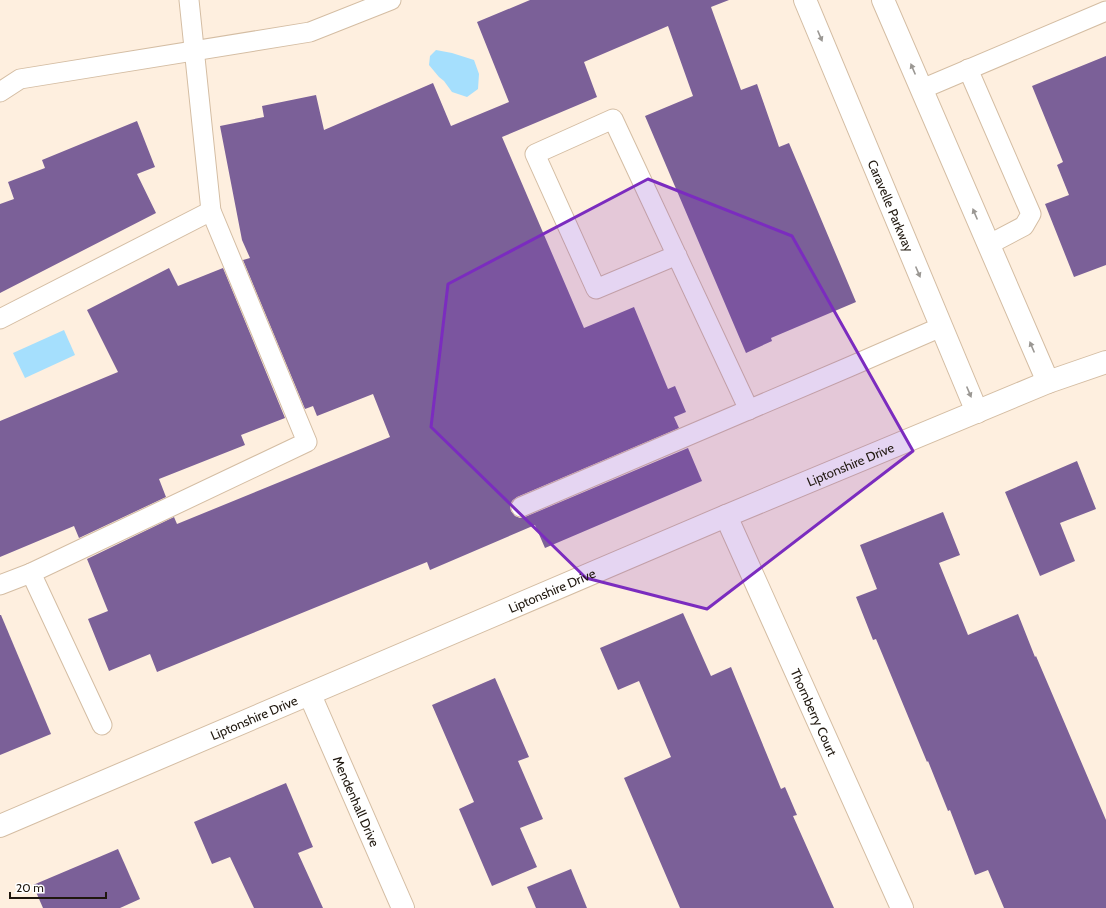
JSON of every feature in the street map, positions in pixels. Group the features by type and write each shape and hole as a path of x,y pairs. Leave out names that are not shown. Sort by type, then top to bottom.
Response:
{"street":[{"name":"Caravelle Parkway","path":"804,0 977,412"},
{"path":"883,0 1048,382"},
{"name":"Liptonshire Drive","path":"0,826 310,695 726,516 1048,382 1106,362"},
{"name":"Thornberry Court","path":"726,516 902,908"},
{"name":"Mendenhall Drive","path":"310,695 402,908"}],"lane":[{"path":"0,585 31,573 307,442 211,211 193,51 189,0"},
{"path":"0,92 20,79 310,32 391,0"},
{"path":"922,89 1106,11"},
{"path":"968,69 1031,214 1024,226 988,244"},
{"path":"677,256 596,289 535,154 613,119 749,410"},
{"path":"0,319 211,211"},
{"path":"521,507 941,327"},
{"path":"31,573 102,725"}],"highlighted area":[{"path":"648,179 792,236 913,451 707,609 586,578 431,427 448,284"}],"water":[{"path":"436,50 474,60 479,74 478,89 467,97 452,92 429,65 430,56"},
{"path":"64,330 75,355 25,378 13,353"}],"building":[{"path":"530,0 729,0 711,7 741,90 757,84 779,147 789,143 856,302 771,338 772,341 746,353 645,116 693,96 668,26 584,62 597,97 502,137 584,328 634,307 668,389 675,386 686,412 674,417 679,428 517,497 512,501 510,506 511,511 515,516 520,518 525,517 688,448 702,481 545,548 535,525 430,570 427,562 157,672 150,654 109,671 88,619 108,611 87,559 174,517 177,524 390,437 373,394 317,416 313,406 305,409 243,260 250,258 242,240 220,126 264,117 262,106 316,95 324,130 433,83 451,126 509,102 477,22"},
{"path":"1106,56 1106,265 1074,277 1045,204 1069,195 1057,165 1063,162 1032,86"},
{"path":"137,121 155,167 137,174 156,213 0,293 0,204 14,199 8,182 45,168 42,160"},
{"path":"169,268 178,286 223,268 285,418 241,435 245,445 159,479 166,497 79,538 74,526 0,557 0,421 118,372 87,310"},
{"path":"1077,461 1096,509 1060,523 1075,561 1040,576 1005,492"},
{"path":"943,512 960,555 939,563 968,635 1018,614 1035,657 1036,656 1106,820 1106,908 1004,908 988,870 975,875 950,810 948,811 876,639 873,640 856,597 877,589 860,545"},
{"path":"683,613 711,676 731,667 781,789 785,787 797,815 793,816 834,908 680,908 624,778 671,757 639,681 618,690 600,648"},
{"path":"0,615 51,734 0,755"},
{"path":"495,678 529,757 518,761 543,819 520,828 537,867 492,886 459,809 474,802 432,705"},
{"path":"286,783 313,847 298,853 323,908 254,908 230,857 212,864 194,822"},
{"path":"118,849 140,899 120,908 43,908 33,885"},
{"path":"571,869 587,908 536,908 527,887"}]}
